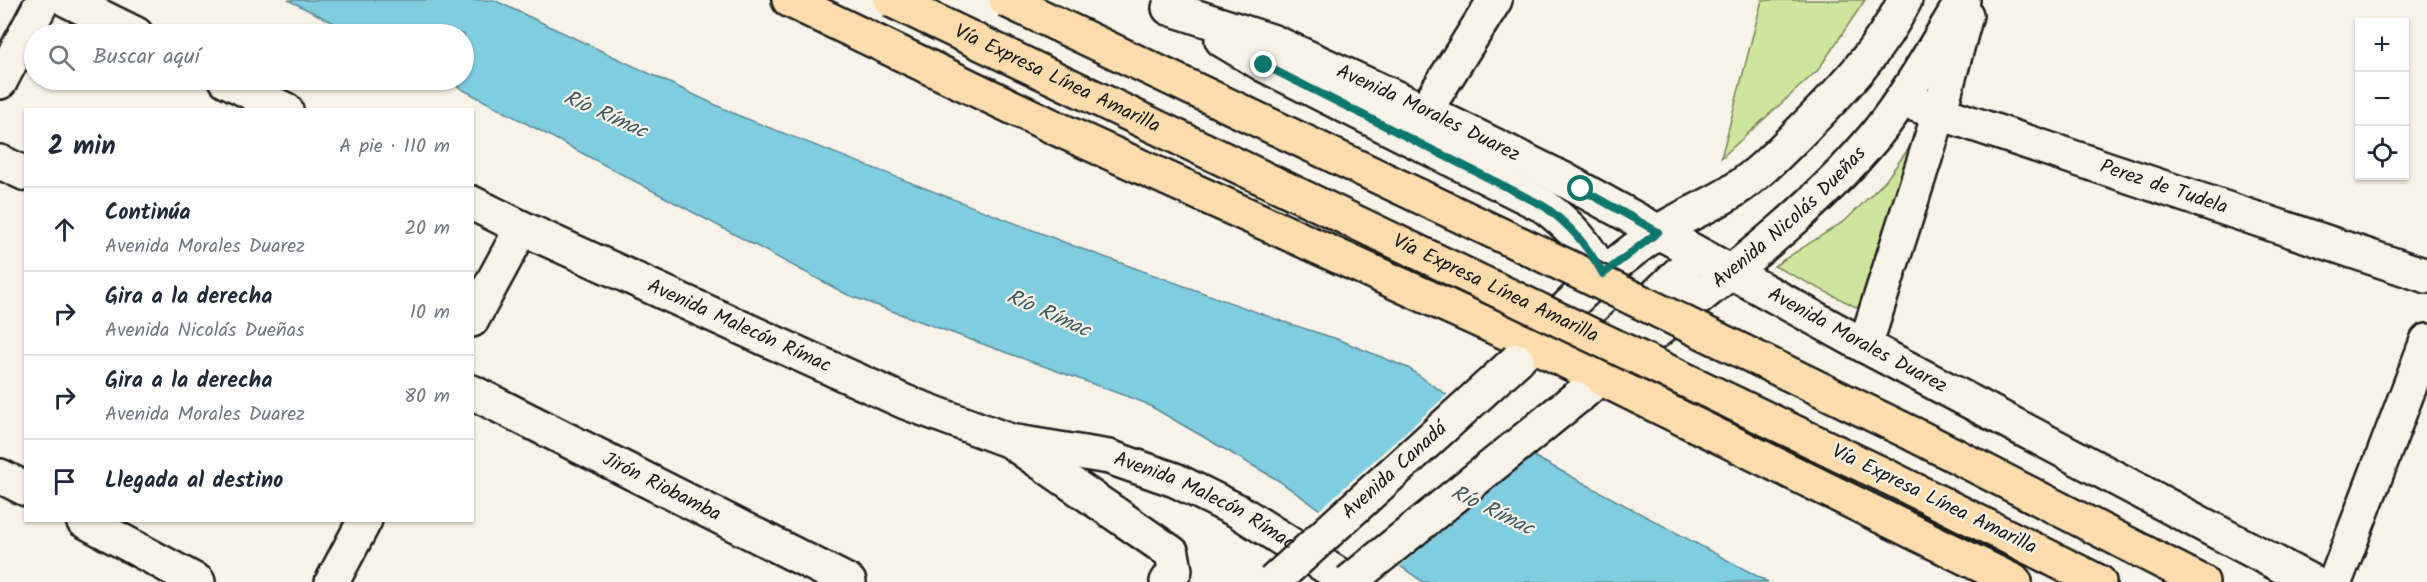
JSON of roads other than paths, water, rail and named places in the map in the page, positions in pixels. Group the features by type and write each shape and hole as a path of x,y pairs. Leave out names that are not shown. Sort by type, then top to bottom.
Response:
{"highway":[{"path":"789,0 1524,352 1588,388 2015,582"},
{"name":"Vía Expresa Línea Amarilla","path":"891,0 1886,476 2099,582"},
{"path":"1006,0 1581,273 1912,434 2202,582"}],"street":[{"path":"30,24 43,0"},
{"path":"67,0 116,24"},
{"path":"1425,111 1495,0"},
{"path":"1524,352 1603,274 1658,232 1735,190 1768,163 1862,68 1895,20 1905,0"},
{"name":"Avenida Nicolás Dueñas","path":"1588,388 1731,273 1814,199 1873,138 1902,100 1963,0"},
{"path":"1865,346 1939,114 1970,0"},
{"name":"Avenida Morales Duarez","path":"1165,3 1274,42 1425,111 1561,178 1865,346 2312,582"},
{"name":"Avenida Morales Duarez","path":"1165,3 1264,65 1544,206 1567,223 1587,246 1603,274"},
{"path":"0,82 24,36"},
{"path":"246,90 282,108"},
{"name":"Perez de Tudela","path":"1902,100 2427,276"},
{"path":"0,162 24,173"},
{"name":"Avenida Malecón Rímac","path":"474,204 905,402 1010,441 1109,457 1175,480 1238,511 1350,582"},
{"path":"474,316 522,228"},
{"path":"1350,582 1588,388 1599,350 1698,255"},
{"path":"2335,582 2427,341"},
{"name":"Avenida Canadá","path":"1272,582 1524,352"},
{"name":"Jirón Riobamba","path":"474,393 849,582"},
{"name":"Avenida Malecón Rímac","path":"1010,441 1169,568"},
{"path":"0,476 24,488"},
{"path":"88,522 198,582"},
{"path":"332,582 364,522"}],"water":[{"name":"Río Rímac","path":"288,0 494,0 737,115 1074,246 1337,339 1408,368 1537,458 1768,582 1423,582 1276,479 1145,403 848,295 464,90 474,90 474,24 336,24"}]}
